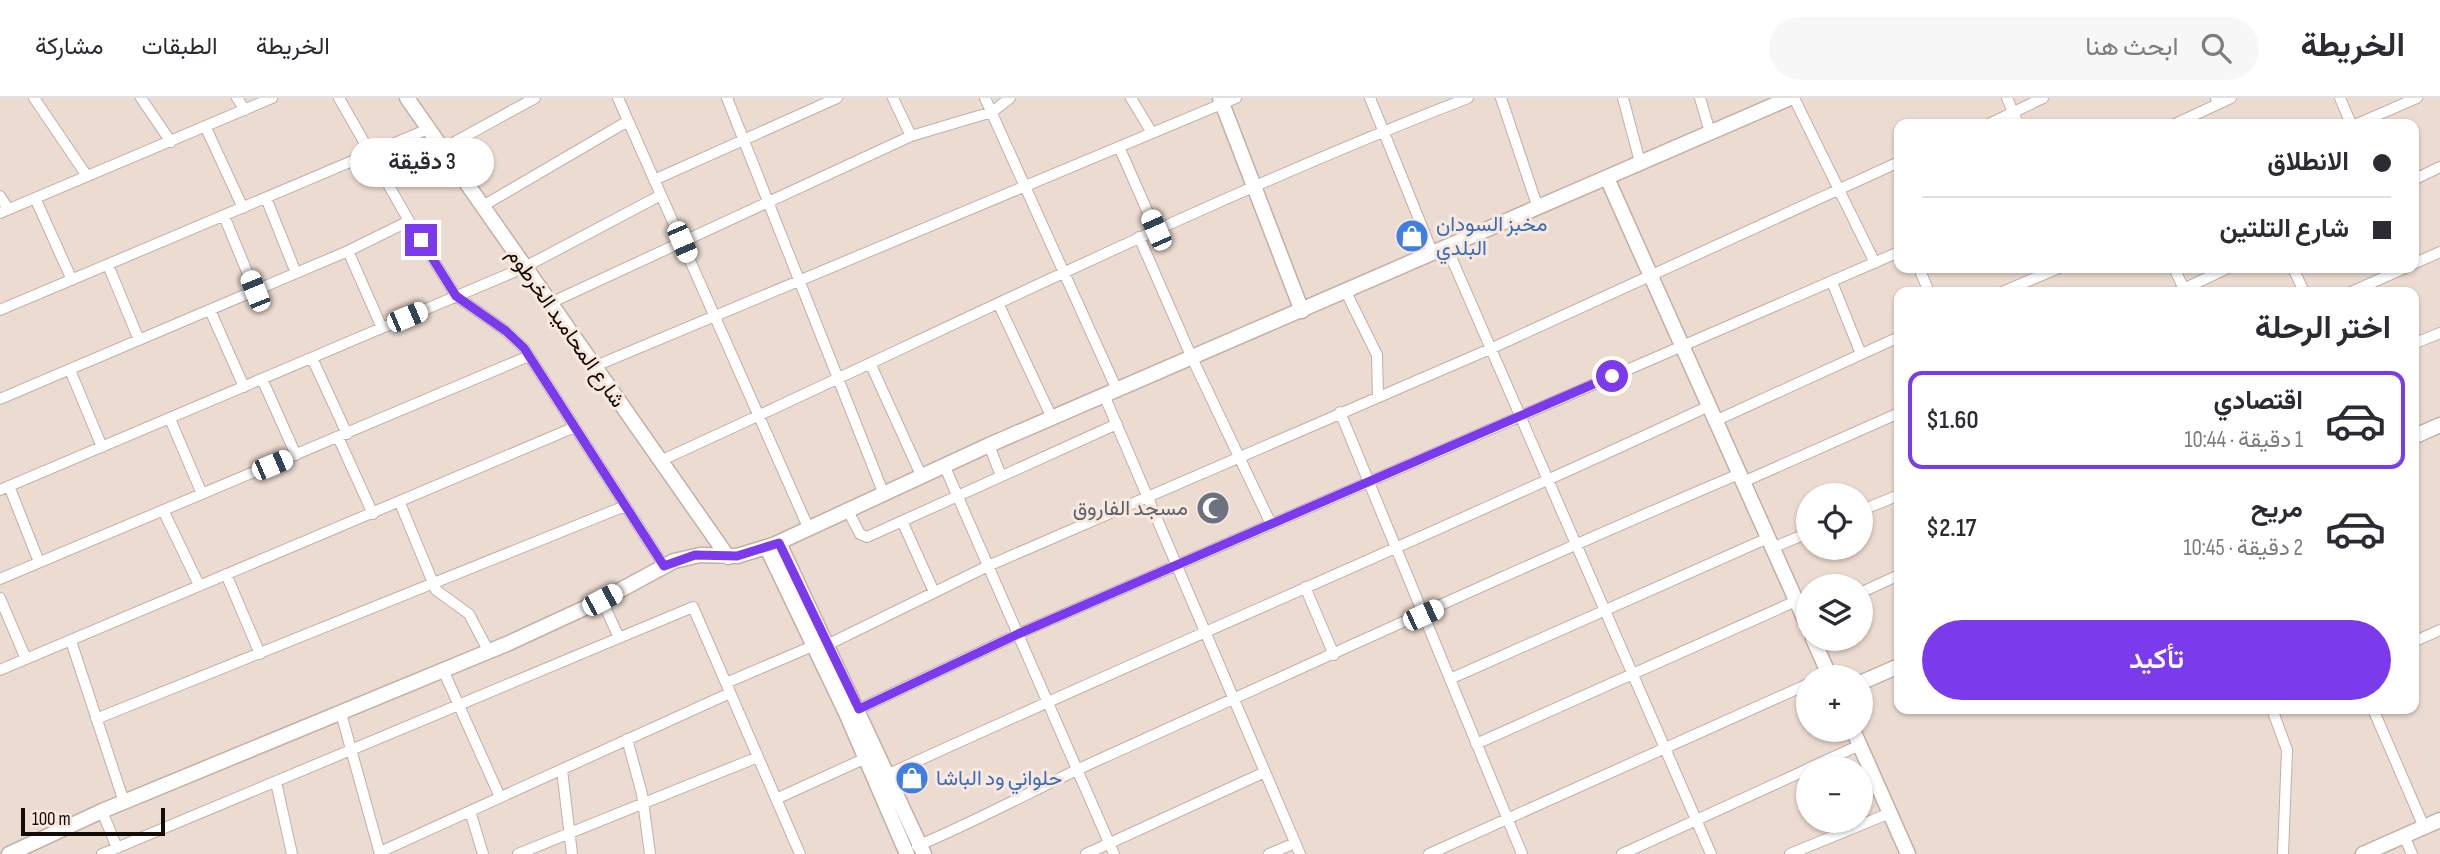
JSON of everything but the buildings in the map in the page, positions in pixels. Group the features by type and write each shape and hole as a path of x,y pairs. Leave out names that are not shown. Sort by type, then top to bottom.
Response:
{"street":[{"path":"34,98 87,176"},
{"path":"141,98 171,142"},
{"path":"237,98 246,110"},
{"path":"0,196 4,211 272,98"},
{"path":"339,98 409,222 456,296 506,331 529,356 664,566"},
{"name":"شارع المحاميد الخرطوم","path":"407,98 548,304 728,557"},
{"path":"442,149 535,98"},
{"path":"618,98 808,527"},
{"path":"727,98 836,380 883,492"},
{"path":"654,180 837,98"},
{"path":"893,98 911,136"},
{"path":"985,98 1065,272 1111,392 1117,424 1300,854"},
{"path":"548,304 911,136 992,112 1010,98"},
{"path":"1131,98 1152,133"},
{"path":"1370,98 1383,131 1489,349 1518,418 1577,542 1711,854"},
{"path":"660,461 999,305 1139,237 1383,131 1468,98"},
{"path":"1501,98 1538,208"},
{"path":"1623,98 1640,162"},
{"path":"1700,98 1710,132"},
{"path":"2007,98 2016,119"},
{"path":"2002,119 2043,98"},
{"path":"2184,119 2217,101 2231,98"},
{"path":"2340,98 2349,119"},
{"path":"2369,119 2417,98"},
{"path":"9,854 28,850 102,811 489,652 602,600 664,566 695,555 728,557 773,545 989,445 1785,99 1839,188 1875,263"},
{"path":"593,367 1026,184 1120,149 1226,100 1254,187 1302,311"},
{"path":"481,207 628,121"},
{"path":"206,128 243,208"},
{"path":"0,310 428,129"},
{"path":"1120,149 1156,230"},
{"path":"341,713 380,853 562,770 728,688 988,566 1489,349 1894,164"},
{"path":"2419,177 2440,167"},
{"path":"1476,744 1796,601 1607,178"},
{"path":"40,562 4,488 523,268 661,195"},
{"path":"35,198 72,280"},
{"path":"267,198 296,273"},
{"path":"224,216 255,291"},
{"path":"0,399 348,251 409,222"},
{"path":"1139,237 1192,358 1241,456 1271,524"},
{"path":"348,251 382,328"},
{"path":"2419,261 2440,252"},
{"path":"859,709 1018,634 1894,254"},
{"path":"108,265 139,341"},
{"path":"2014,287 2047,273"},
{"path":"2188,287 2218,273"},
{"path":"2362,287 2394,273"},
{"path":"1832,282 1861,354"},
{"path":"1346,292 1377,355 1378,396"},
{"path":"999,305 1052,418"},
{"path":"210,310 244,387"},
{"path":"2419,342 2440,333"},
{"path":"1715,421 1894,339"},
{"path":"0,579 529,356"},
{"path":"312,358 373,514"},
{"path":"870,363 921,475"},
{"path":"70,370 102,447"},
{"path":"262,379 296,455"},
{"path":"889,774 1206,630 1548,481 1709,406"},
{"path":"1340,412 1522,854"},
{"path":"822,645 906,852 922,849 1077,770 1423,615 1577,542 1894,415"},
{"path":"170,419 202,494"},
{"path":"847,509 860,534 865,537 1117,424"},
{"path":"0,670 575,427"},
{"path":"2419,435 2439,428"},
{"path":"989,445 1002,476"},
{"path":"944,465 1114,854"},
{"path":"1873,506 1894,497"},
{"path":"400,503 440,596 469,614 489,652"},
{"path":"96,719 625,506"},
{"path":"163,510 199,585"},
{"path":"902,521 934,592"},
{"path":"1450,679 1606,608 1770,543 1796,536"},
{"path":"773,545 822,645 859,709 922,849"},
{"path":"226,575 260,654"},
{"path":"1873,587 1894,577"},
{"path":"1305,587 1334,655"},
{"path":"0,598 26,659"},
{"path":"602,600 619,638"},
{"path":"102,854 693,607 800,854"},
{"path":"2419,639 2440,630"},
{"path":"71,641 124,802"},
{"path":"1873,677 1894,668"},
{"path":"443,670 500,797"},
{"path":"1429,854 1796,690"},
{"path":"2276,714 2287,750 2283,854"},
{"path":"2375,714 2424,827"},
{"path":"627,739 643,804 650,854"},
{"path":"1859,742 1908,854"},
{"path":"1837,756 1860,745"},
{"path":"518,854 758,757"},
{"path":"776,799 866,758"},
{"path":"562,770 572,854"},
{"path":"1086,854 1265,772"},
{"path":"1622,854 1796,775"},
{"path":"276,782 292,854"},
{"path":"102,811 117,848"},
{"path":"470,811 483,854"},
{"path":"1790,854 1890,813"},
{"path":"2363,854 2440,820"},
{"path":"2404,836 2412,854"},
{"path":"1269,854 1295,843"}],"place":[{"name":"مخبز السودان البلدي","path":"1412,236"},
{"name":"مسجد الفاروق","path":"1213,508"},
{"name":"حلواني ود الباشا","path":"912,778"}],"route":[{"path":"421,240 456,296 506,331 524,348 664,566 695,555 737,556 779,543 859,709 1018,634 1612,376"}]}
